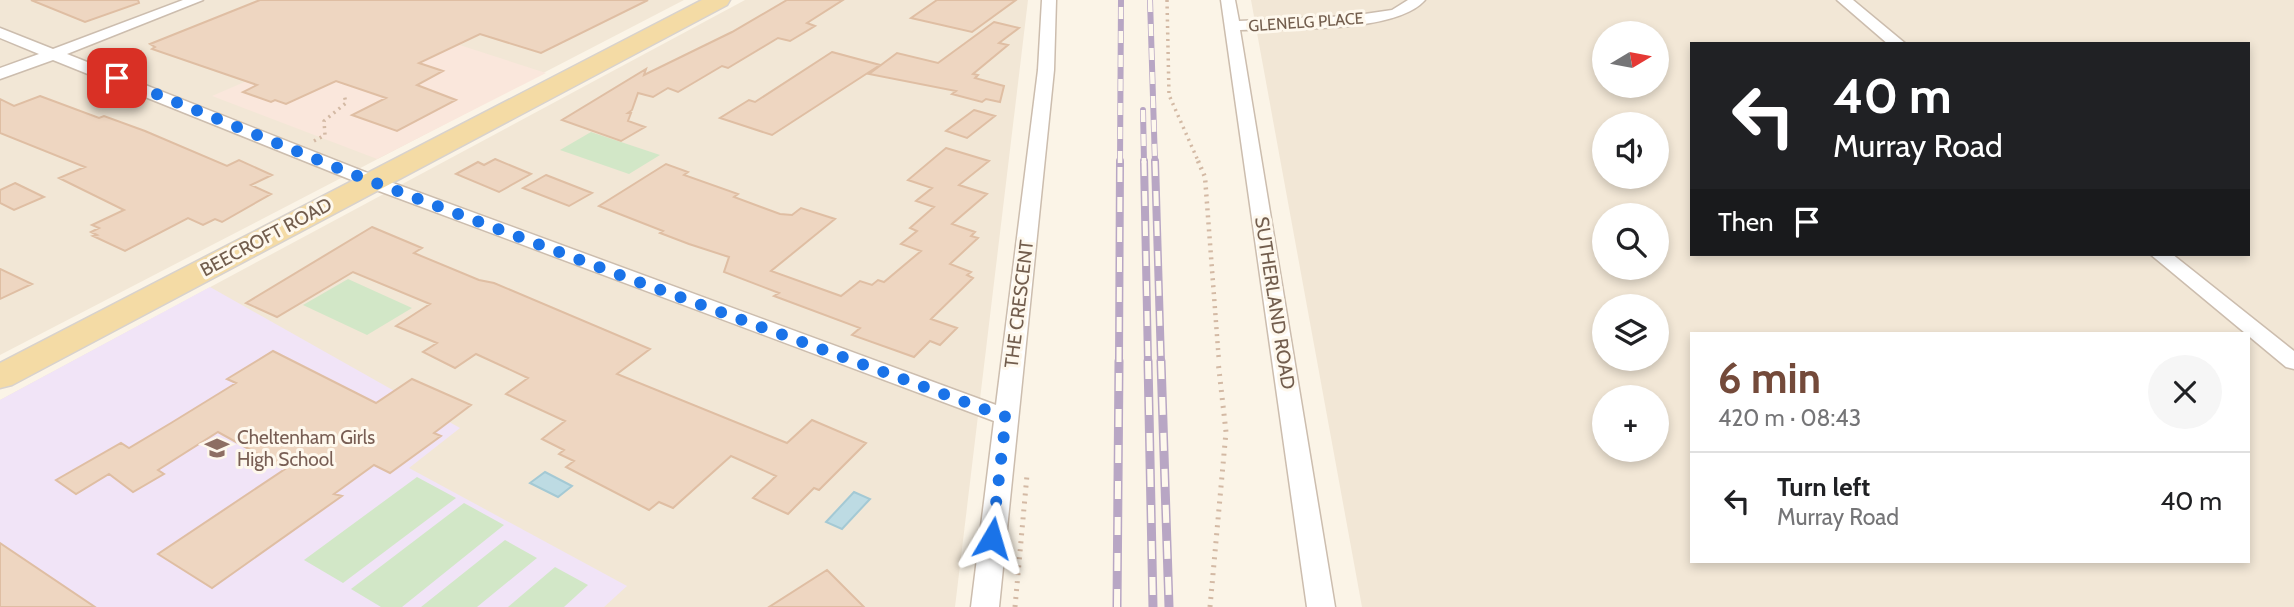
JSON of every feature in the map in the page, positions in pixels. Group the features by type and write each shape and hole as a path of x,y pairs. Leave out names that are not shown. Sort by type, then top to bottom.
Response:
{"main road":[{"name":"BEECROFT ROAD","path":"0,377 719,0"}],"street":[{"path":"0,74 196,0"},
{"name":"THE CRESCENT","path":"985,607 1046,70 1049,0"},
{"name":"SUTHERLAND ROAD","path":"1228,0 1321,607"},
{"name":"GLENELG PLACE","path":"1232,26 1278,26 1363,19 1396,14 1418,0"},
{"path":"1844,0 1896,42"},
{"path":"0,33 372,181 1006,417"},
{"path":"2162,256 2294,362"}],"path":[{"path":"1167,0 1169,95 1205,177 1215,328 1226,432 1210,607"},
{"path":"295,150 325,135 324,121 346,103 345,94"}],"shaded area":[{"path":"0,0 684,0 0,355"},
{"path":"745,0 1028,0 955,607 0,607 0,400"},
{"path":"1251,0 2294,0 2294,607 1362,607"},
{"path":"385,21 546,73 377,159 212,96"},
{"name":"Cheltenham Girls High School","path":"210,287 460,428 409,468 627,586 604,607 0,607 0,400"}],"green space":[{"path":"591,132 660,155 629,174 560,150"},
{"path":"348,279 412,308 367,335 303,305"},
{"path":"417,477 456,498 343,583 304,560"},
{"path":"464,503 504,525 402,607 381,607 351,589"},
{"path":"505,540 537,558 477,607 421,607"},
{"path":"555,567 588,585 564,607 508,607"}],"water":[{"path":"545,472 572,486 558,497 530,483"},
{"path":"854,492 870,499 842,529 826,522"}],"building":[{"path":"31,0 138,0 139,3 85,22"},
{"path":"260,0 648,0 541,53 480,34 419,63 443,71 417,85 456,100 397,131 352,115 386,98 336,81 286,104 275,100 271,102 243,92 257,85 152,49 155,47 150,44"},
{"path":"787,0 843,0 807,23 815,26 790,41 778,38 728,68 722,66 678,92 668,88 653,97 638,93 632,110 628,113 631,113 628,121 645,127 621,141 562,120 646,69 644,75 732,32"},
{"path":"937,0 1016,0 972,32 911,18"},
{"path":"994,22 1019,28 999,43 1008,45 973,74 978,75 975,78 1004,86 1000,102 986,99 982,102 952,94 956,91 869,74 897,53 938,63"},
{"path":"832,52 880,65 772,135 720,118 749,100 755,102"},
{"path":"40,96 99,118 104,116 145,131 227,166 239,160 272,175 251,185 271,194 222,222 215,219 203,225 188,218 125,251 93,236 97,235 91,232 99,228 92,225 124,210 59,178 85,167 0,133 0,99 14,106"},
{"path":"974,110 995,116 967,138 946,131"},
{"path":"946,148 989,161 959,185 987,194 952,224 975,232 971,236 978,238 950,264 971,272 967,275 973,278 931,319 957,328 940,345 930,341 914,357 852,335 860,328 774,296 779,293 724,272 729,257 660,233 663,231 599,206 666,164 688,172 684,175 738,194 734,197 780,214 792,215 801,208 835,219 771,271 841,296 860,281 872,285 878,280 884,282 921,251 901,244 917,231 910,228 934,207 916,201 932,188 908,180"},
{"path":"495,159 531,174 499,192 456,174 478,162 484,165"},
{"path":"546,175 592,193 569,206 523,188"},
{"path":"15,183 44,197 14,210 0,203 0,190"},
{"path":"372,227 422,248 414,253 479,280 494,283 650,349 617,374 787,443 812,420 866,443 819,490 814,488 788,514 753,498 776,476 731,456 673,508 659,502 649,510 566,467 574,461 559,454 564,450 542,439 565,421 506,394 528,378 476,354 455,368 423,352 437,343 396,326 430,304 353,272 277,317 246,303"},
{"path":"0,269 32,284 0,299"},
{"path":"273,351 376,403 412,379 471,405 434,433 441,436 390,473 374,465 334,494 342,496 212,588 158,554 285,469 218,432 158,470 164,474 133,492 109,474 76,494 56,480 121,443 129,448 236,383 227,379"},
{"path":"0,543 95,607 0,607"},
{"path":"827,570 864,607 769,607"}],"railway":[{"path":"1120,163 1121,0"},
{"path":"1150,0 1155,163"},
{"path":"1143,110 1144,163"},
{"path":"1119,362 1120,161"},
{"path":"1144,161 1148,362"},
{"path":"1155,161 1161,362"},
{"path":"1117,607 1119,361"},
{"path":"1148,361 1153,607"},
{"path":"1161,361 1169,607"}],"place":[{"name":"Cheltenham Girls High School","path":"217,448"}],"route":[{"path":"117,78 360,177 1006,417 992,538"}]}
